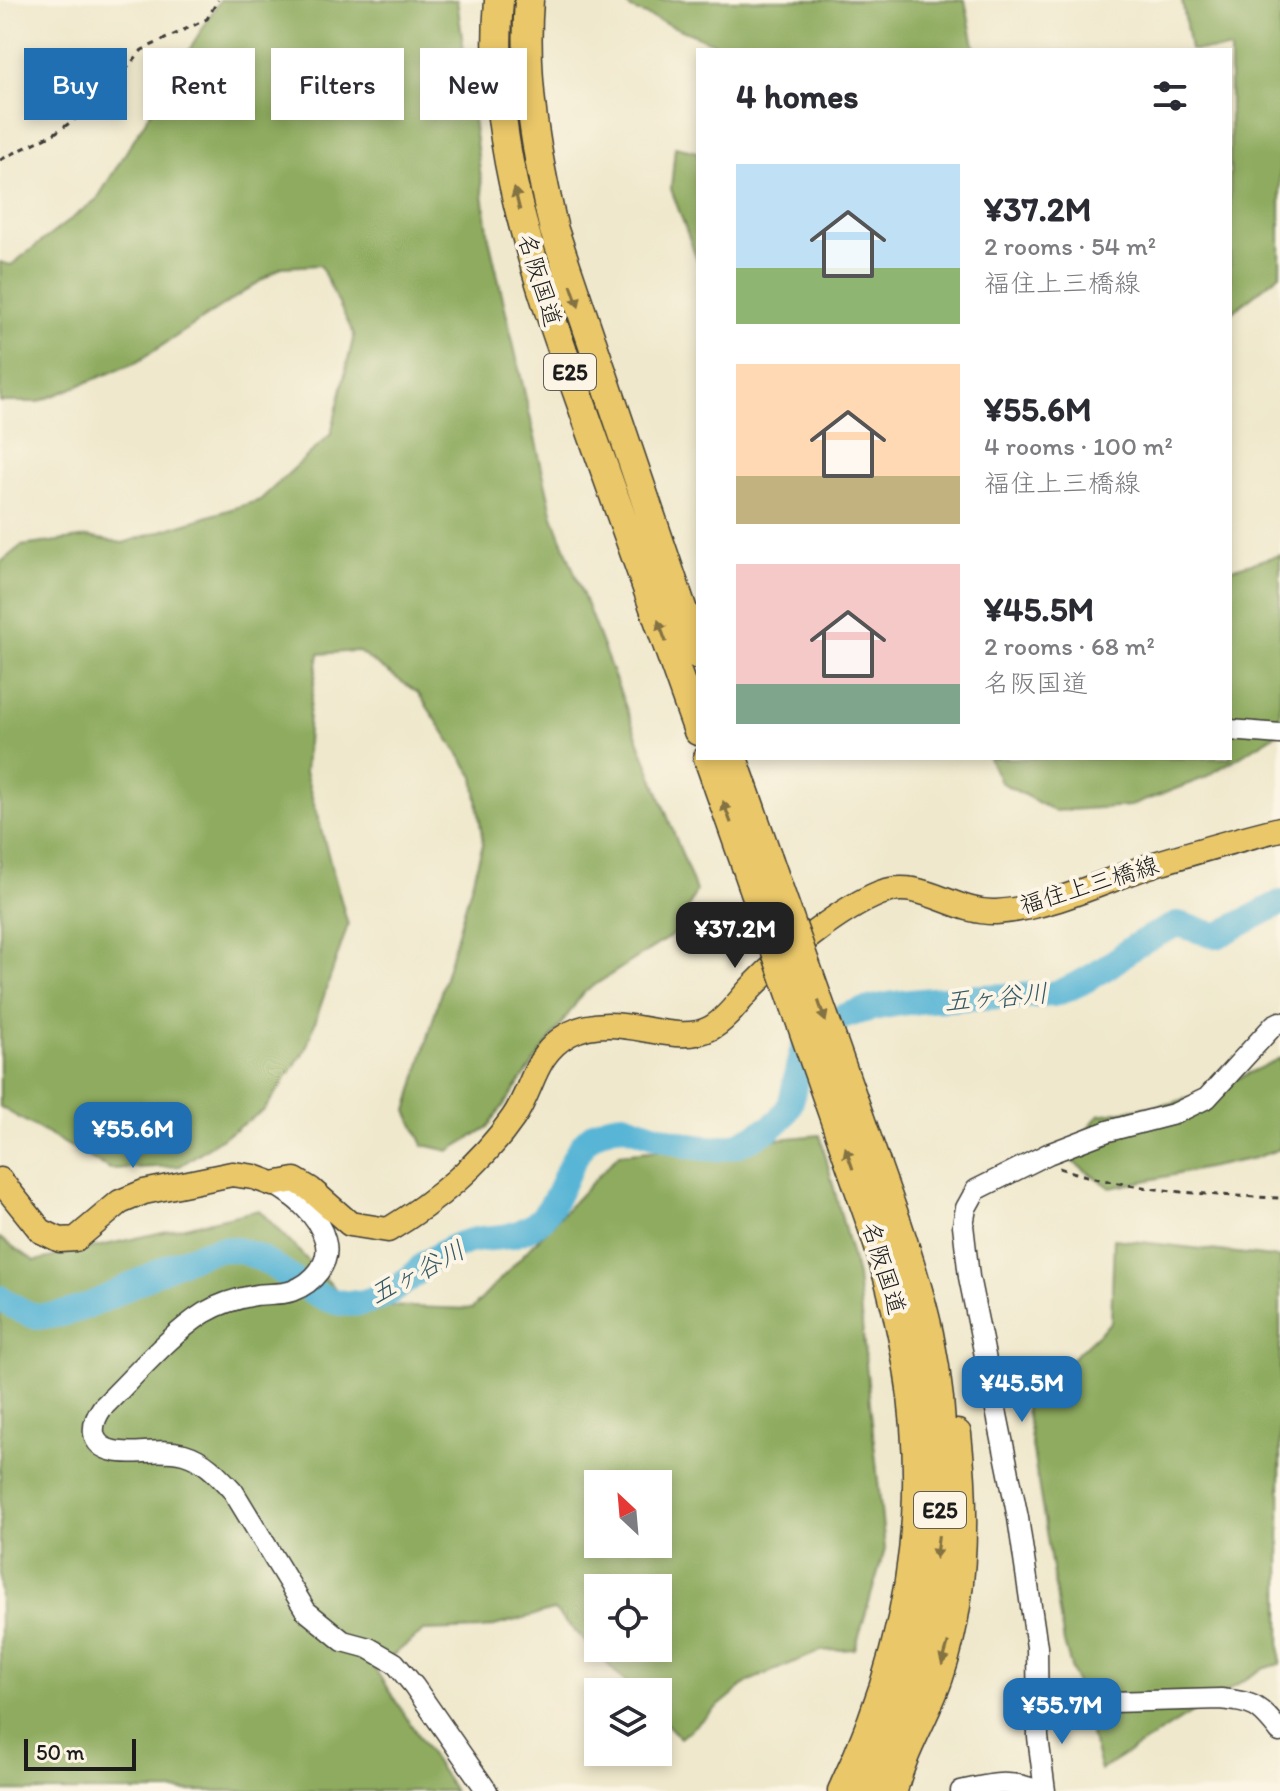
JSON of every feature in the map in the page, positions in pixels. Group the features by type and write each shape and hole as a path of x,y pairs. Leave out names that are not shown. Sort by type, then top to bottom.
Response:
{"highway":[{"name":"名阪国道","path":"499,0 497,73 513,186 527,241 571,376 696,725"},
{"name":"名阪国道","path":"529,0 526,69 541,175 554,230 696,649"},
{"name":"名阪国道","path":"709,760 757,862 886,1227 914,1275 929,1334 941,1426 939,1532 933,1586 913,1673 892,1734 867,1791"},
{"name":"名阪国道","path":"733,760 757,862"},
{"name":"名阪国道","path":"842,1791 872,1725 900,1630 910,1580 918,1477 913,1384 892,1284 886,1227"},
{"path":"893,1789 947,1650 957,1590 963,1507 950,1394 914,1275"},
{"path":"820,1791 876,1669 902,1567 912,1473 913,1426 904,1336"}],"main road":[{"name":"福住上三橋線","path":"0,1180 41,1231 60,1240 76,1239 120,1202 144,1192 232,1174 273,1184 295,1180 350,1224 388,1230 417,1213 492,1146 515,1115 537,1065 548,1051 569,1034 595,1025 624,1024 685,1034 710,1029 755,983 816,931 878,894 898,887 926,892 974,911 1010,910 1280,829"}],"street":[{"path":"1232,730 1280,734"},
{"path":"1045,1791 1038,1737 1037,1647 1018,1518 977,1324 964,1245 966,1208 976,1190 1035,1160 1108,1131 1174,1114 1207,1098 1280,1022"},
{"path":"273,1184 286,1191 321,1228 327,1244 326,1258 317,1275 290,1292 255,1295 228,1302 198,1318 102,1408 93,1421 93,1433 100,1444 115,1452 156,1450 182,1453 202,1460 218,1474 233,1491 306,1611 343,1641 369,1648 395,1663 487,1791"},
{"path":"1038,1704 1221,1699 1248,1702 1263,1710 1280,1732"},
{"path":"961,1791 1009,1782 1038,1791"}],"path":[{"path":"0,160 55,133 97,104 142,50 207,19 218,0"},
{"path":"1035,1160 1087,1177 1167,1191 1280,1198"}],"green space":[{"path":"220,0 457,0 463,48 420,48 420,120 473,120 489,238 553,516 696,891 677,932 584,992 488,1127 449,1151 423,1145 407,1111 483,844 474,777 418,693 357,651 319,654 309,714 305,772 348,925 306,1049 264,1110 180,1166 110,1169 0,1107 0,563 21,546 88,537 123,543 260,500 331,434 354,335 320,265 282,267 137,362 38,402 0,402 0,262 11,265 97,199 146,120 255,120 255,48 190,48"},
{"path":"621,0 965,0 975,48 725,48 631,9"},
{"path":"1182,0 1280,0 1280,274 1232,312 1232,48 1190,48"},
{"path":"675,147 696,152 696,257 671,189"},
{"path":"1280,555 1280,732 1204,778 1131,806 1054,811 1000,782 990,760 1232,760 1232,568"},
{"path":"1280,1058 1280,1149 1255,1158 1111,1188 1064,1156 1099,1115 1173,1103 1220,1087"},
{"path":"820,1135 857,1276 885,1549 855,1649 821,1651 749,1681 680,1738 672,1730 672,1678 621,1678 605,1662 672,1662 672,1574 584,1574 584,1640 554,1610 483,1629 424,1631 375,1669 454,1791 0,1791 0,1238 35,1261 259,1210 351,1305 472,1309 619,1154"},
{"path":"1114,1239 1280,1258 1280,1664 1262,1669 1101,1770 1064,1643 1025,1402 1111,1322"}],"waterway":[{"name":"五ヶ谷川","path":"0,1298 32,1315 50,1316 70,1312 111,1296 172,1265 225,1249 244,1252 262,1260 330,1300 349,1304 369,1301 394,1290 427,1262 453,1248 470,1241 512,1235 531,1227 545,1215 555,1200 578,1151 589,1138 603,1129 623,1125 679,1143 709,1148 737,1145 766,1130 783,1116 790,1104 807,1041 819,1029 842,1017 899,1003 1053,994 1093,976 1139,943 1178,924 1217,936 1280,903"}]}
